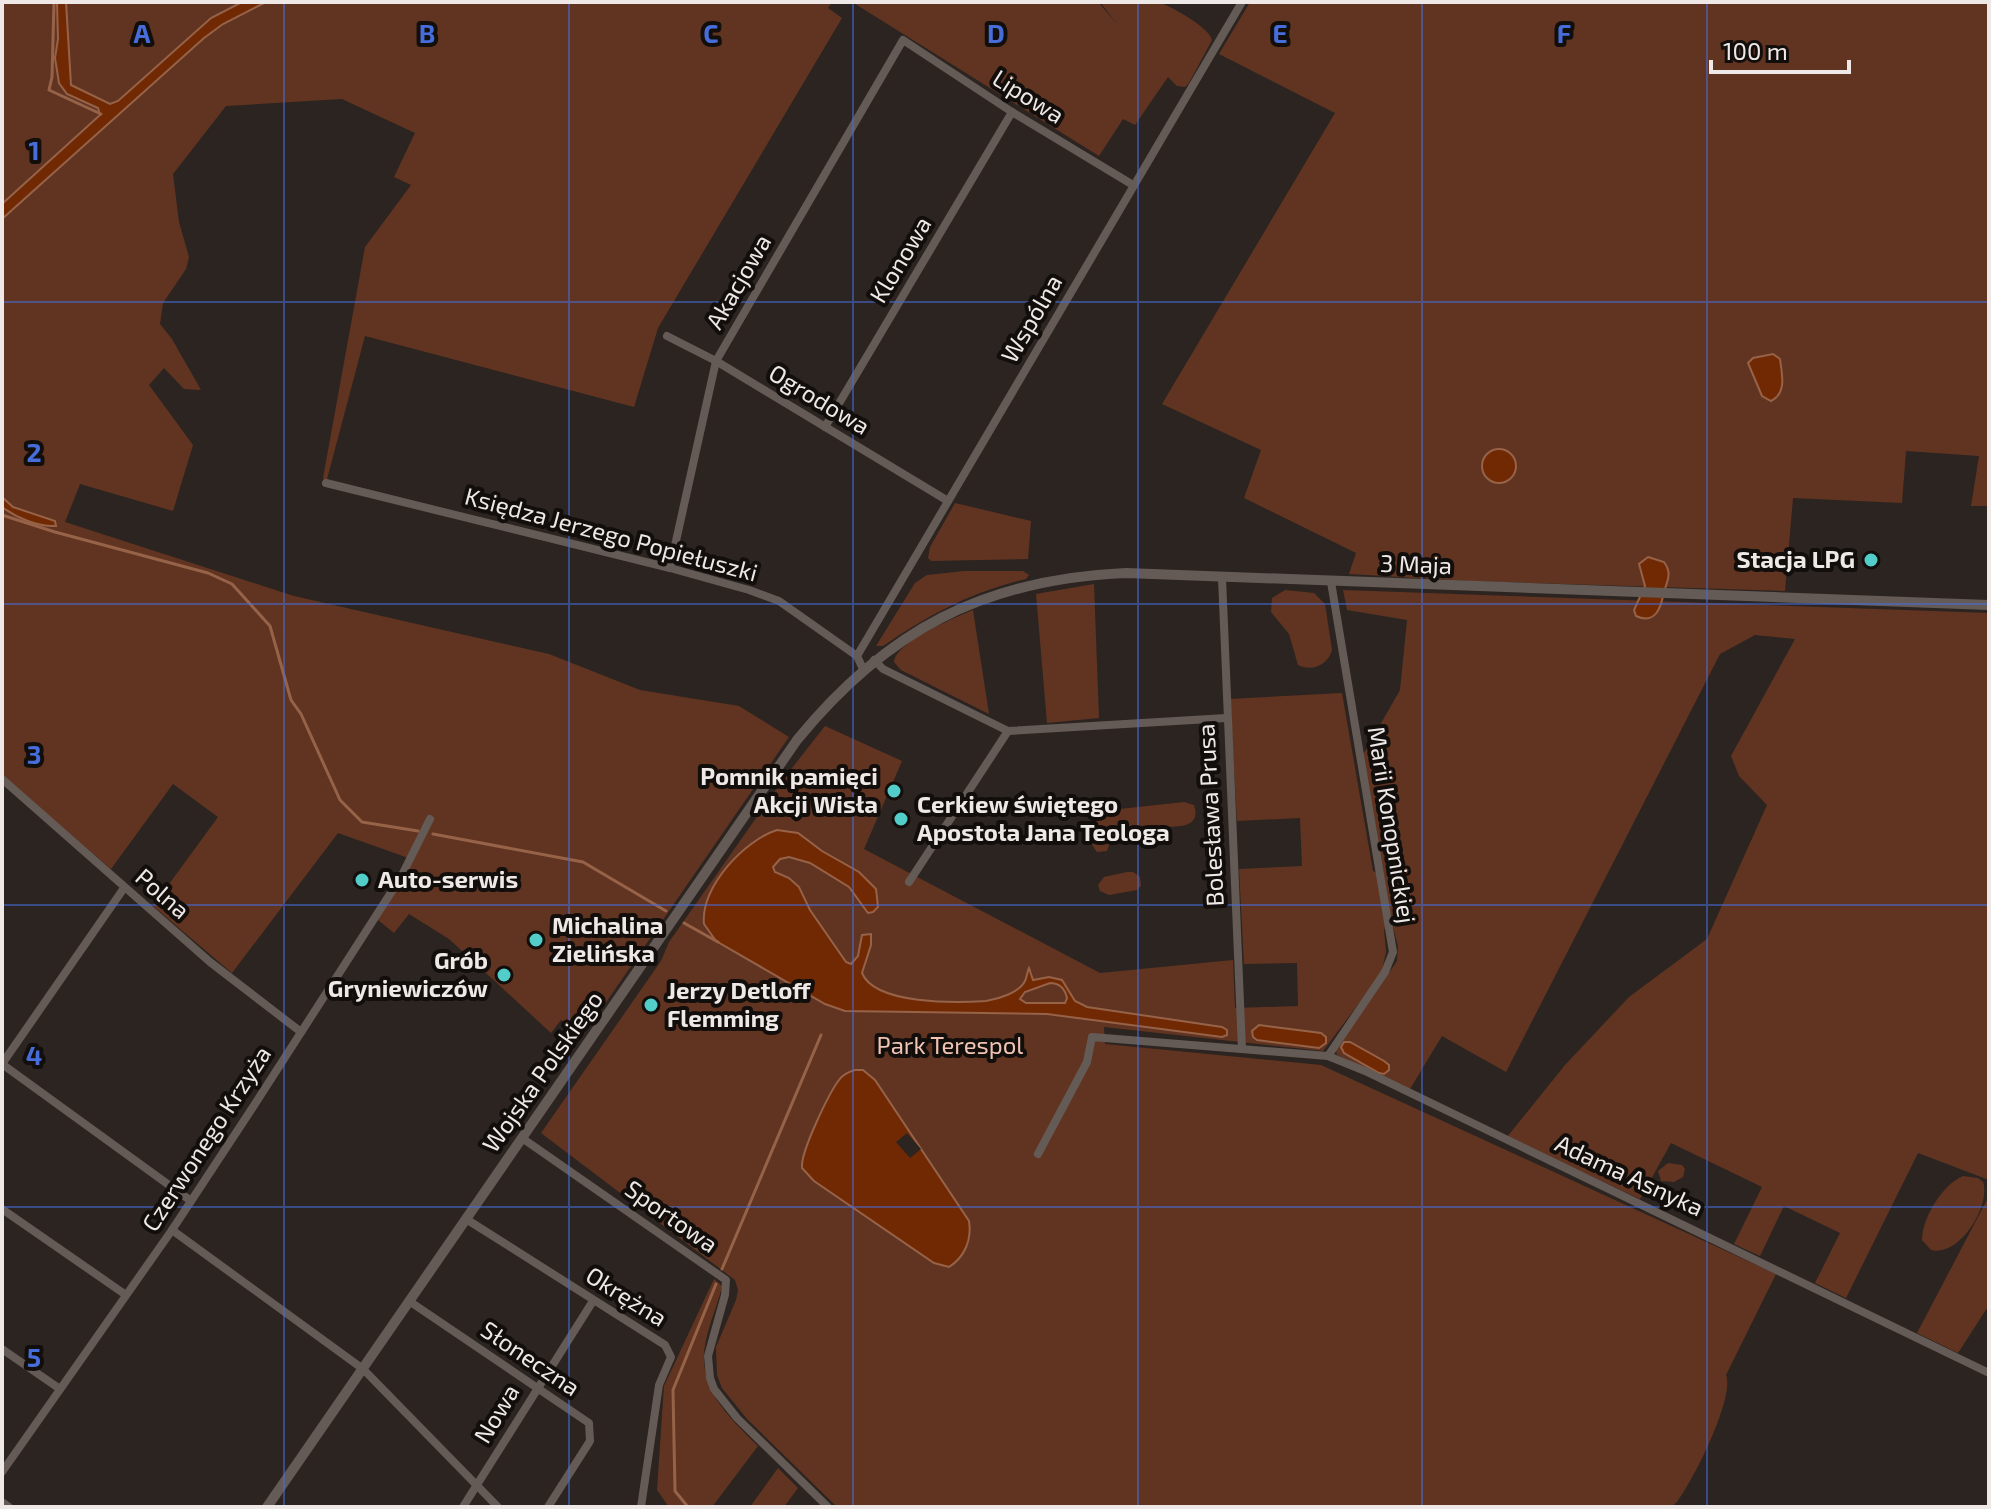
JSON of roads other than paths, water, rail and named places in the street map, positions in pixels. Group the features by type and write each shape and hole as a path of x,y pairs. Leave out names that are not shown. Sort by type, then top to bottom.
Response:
{"street":[{"name":"Wspólna","path":"857,656 1242,2"},
{"name":"Lipowa","path":"903,40 1012,112 1133,185"},
{"name":"Akacjowa","path":"670,568 716,361 903,40"},
{"name":"Klonowa","path":"825,427 1012,112"},
{"name":"Ogrodowa","path":"667,336 716,361 948,501"},
{"name":"Księdza Jerzego Popiełuszki","path":"326,483 670,568 779,601 857,656"},
{"name":"3 Maja","path":"863,669 922,628 955,611 1031,585 1081,575 1126,573 1989,605"},
{"name":"Bolesława Prusa","path":"1222,578 1242,1049"},
{"name":"Marii Konopnickiej","path":"1328,1056 1385,972 1393,952 1331,582"},
{"path":"857,656 863,669"},
{"path":"874,660 883,669 1008,731 1226,718"},
{"name":"Wojska Polskiego","path":"267,1507 797,740 842,688 863,669"},
{"path":"909,882 1008,731"},
{"name":"Polna","path":"2,779 210,962 301,1032"},
{"name":"Czerwonego Krzyża","path":"2,1472 172,1230 401,877 430,819"},
{"path":"124,888 2,1064 191,1201"},
{"name":"Adama Asnyka","path":"1038,1154 1087,1062 1092,1037 1328,1056 1365,1071 1989,1373"},
{"name":"Sportowa","path":"522,1138 726,1280 725,1295 708,1356 714,1389 737,1418 828,1507"},
{"path":"2,1209 126,1295"},
{"name":"Okrężna","path":"466,1219 665,1345 671,1357 659,1385 641,1507"},
{"path":"172,1230 363,1369 498,1507"},
{"name":"Słoneczna","path":"409,1301 589,1423 590,1441 548,1507"},
{"name":"Nowa","path":"463,1507 593,1301"},
{"path":"2,1349 60,1389"},
{"path":"2,1502 9,1507"}],"waterway":[{"path":"54,2 49,90 101,114"},
{"path":"2,515 208,573 232,584 270,626 291,700 301,714 340,800 362,822 418,831"},
{"path":"433,834 583,862 666,911"},
{"path":"684,923 718,942"},
{"path":"722,1269 821,1035"},
{"path":"688,1507 675,1491 673,1390 716,1284"}],"place":[{"name":"Stacja LPG","path":"1871,560"},
{"name":"Pomnik pamięci Akcji Wisła","path":"894,791"},
{"name":"Cerkiew świętego Apostoła Jana Teologa","path":"901,819"},
{"name":"Auto-serwis","path":"362,880"},
{"name":"Michalina Zielińska","path":"536,940"},
{"name":"Grób Gryniewiczów","path":"504,975"},
{"name":"Jerzy Detloff Flemming","path":"651,1005"}],"park label":[{"name":"Park Terespol","path":"950,1046"}]}
